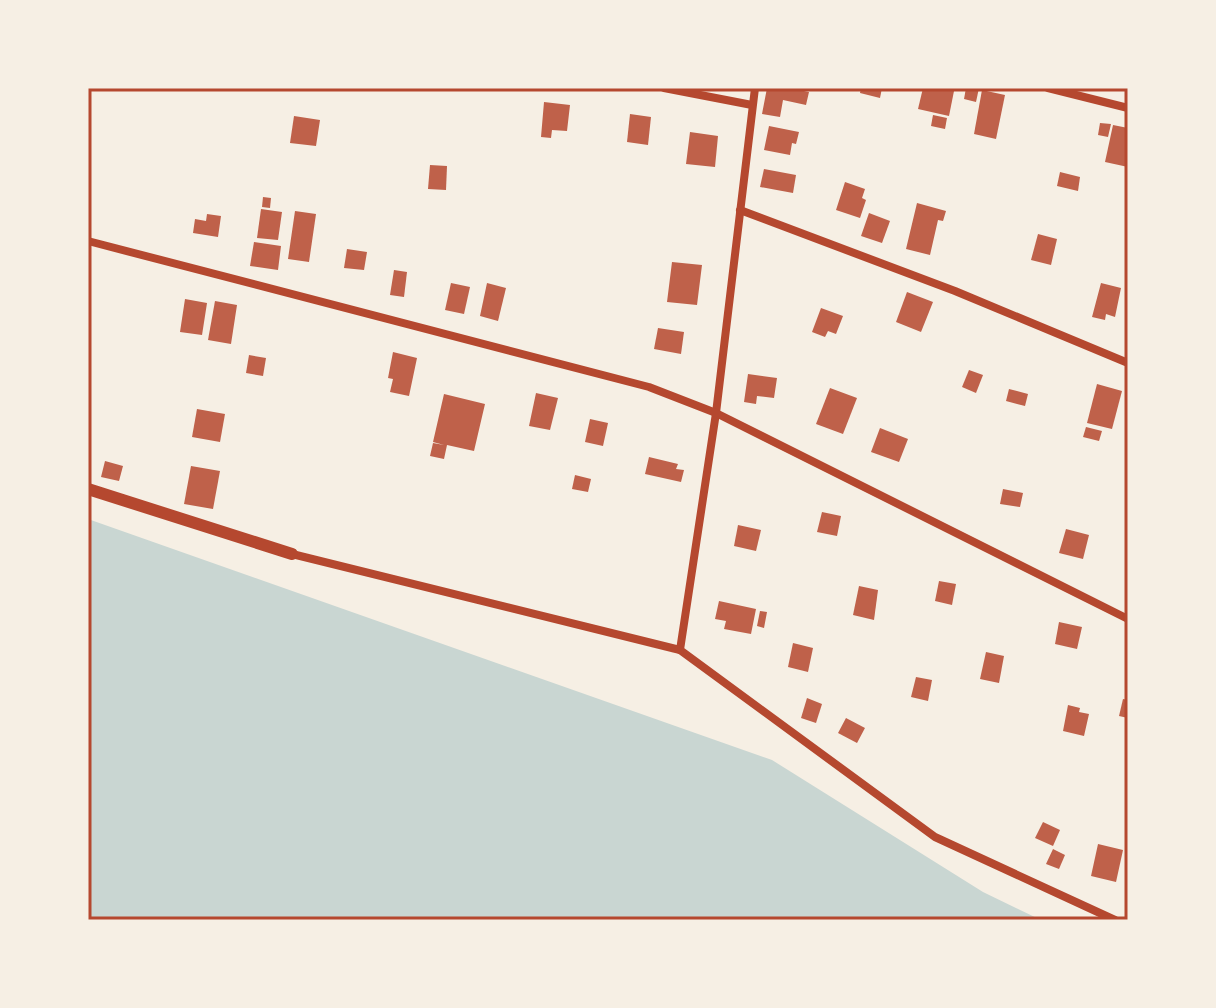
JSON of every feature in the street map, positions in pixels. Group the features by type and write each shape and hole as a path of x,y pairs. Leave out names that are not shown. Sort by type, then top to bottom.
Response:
{"street":[{"path":"664,88 752,105"},
{"path":"680,650 716,413 755,88"},
{"path":"1048,88 1128,108"},
{"path":"740,210 955,291 1128,363"},
{"path":"88,241 649,387 716,413 1128,619"},
{"path":"88,489 292,554 680,650 935,837 1115,920"}],"shaded area":[{"path":"88,519 772,760 983,892 1041,920 88,920"}],"building":[{"path":"767,88 809,92 806,105 783,100 780,117 762,114"},
{"path":"861,88 882,88 880,98 860,93"},
{"path":"923,88 954,91 949,116 918,109"},
{"path":"966,88 979,88 976,102 964,99"},
{"path":"982,90 1005,95 996,139 974,134"},
{"path":"544,102 570,105 567,131 552,130 551,138 541,137"},
{"path":"630,114 651,117 648,145 627,142"},
{"path":"933,115 947,118 945,129 931,126"},
{"path":"294,116 320,120 316,146 290,143"},
{"path":"1100,123 1111,124 1108,137 1098,135"},
{"path":"1113,125 1128,128 1128,167 1105,162"},
{"path":"769,126 799,132 796,144 792,143 790,155 764,150"},
{"path":"690,132 718,136 715,167 686,164"},
{"path":"430,165 447,166 446,190 428,189"},
{"path":"764,169 796,175 793,193 760,187"},
{"path":"1060,172 1080,177 1078,191 1057,186"},
{"path":"845,182 865,189 862,198 866,200 860,218 836,210"},
{"path":"263,197 271,198 270,208 262,207"},
{"path":"917,203 946,211 943,221 938,220 930,255 906,249"},
{"path":"261,209 282,212 278,240 257,238"},
{"path":"295,211 316,214 309,262 288,259"},
{"path":"869,213 890,221 882,243 861,236"},
{"path":"207,214 221,216 218,237 193,233 195,219 206,221"},
{"path":"1038,234 1057,239 1051,265 1031,260"},
{"path":"254,242 281,246 278,270 250,266"},
{"path":"347,249 367,252 364,270 344,268"},
{"path":"672,262 702,265 697,305 667,302"},
{"path":"394,270 407,272 404,297 390,295"},
{"path":"451,283 470,287 464,314 445,310"},
{"path":"487,283 506,288 498,321 480,316"},
{"path":"1101,283 1121,288 1115,317 1106,314 1105,320 1092,317"},
{"path":"907,292 933,302 921,332 896,322"},
{"path":"185,299 207,303 202,335 180,332"},
{"path":"215,301 237,305 231,344 208,340"},
{"path":"821,308 843,316 836,334 828,331 825,337 812,332"},
{"path":"658,328 684,332 681,354 654,349"},
{"path":"393,352 417,358 409,396 390,392 393,379 388,378"},
{"path":"249,355 266,358 263,376 246,373"},
{"path":"969,370 983,375 976,393 962,387"},
{"path":"748,374 777,378 774,398 757,396 756,404 744,402"},
{"path":"1097,384 1122,391 1112,429 1087,423"},
{"path":"830,388 857,398 843,434 816,424"},
{"path":"1009,389 1028,394 1025,406 1006,401"},
{"path":"536,393 558,398 550,430 529,426"},
{"path":"444,394 485,404 474,451 447,445 444,459 430,456 433,443 444,445 433,442"},
{"path":"197,409 225,414 220,442 192,437"},
{"path":"590,419 608,423 603,446 585,442"},
{"path":"1086,427 1102,431 1099,441 1083,437"},
{"path":"880,428 908,439 899,462 871,452"},
{"path":"649,457 678,464 676,469 684,470 681,482 645,474"},
{"path":"105,461 123,466 119,481 101,477"},
{"path":"191,466 220,471 213,509 184,504"},
{"path":"575,475 591,479 588,492 572,489"},
{"path":"1003,489 1023,493 1020,507 1000,504"},
{"path":"822,512 841,516 837,536 817,532"},
{"path":"738,525 761,530 756,551 734,546"},
{"path":"1066,529 1089,535 1083,559 1059,553"},
{"path":"939,581 956,584 952,605 935,601"},
{"path":"859,586 878,590 874,620 853,615"},
{"path":"719,601 756,609 751,634 724,629 726,621 715,619"},
{"path":"760,611 767,612 764,628 757,626"},
{"path":"1059,622 1082,627 1077,649 1055,644"},
{"path":"793,643 813,648 808,672 788,667"},
{"path":"986,652 1004,656 999,683 980,679"},
{"path":"916,677 932,680 928,701 911,697"},
{"path":"807,698 822,704 816,723 801,718"},
{"path":"1123,699 1128,700 1128,718 1119,716"},
{"path":"1068,705 1089,714 1084,736 1063,731"},
{"path":"846,718 865,728 857,743 838,733"},
{"path":"1043,822 1060,830 1053,846 1035,838"},
{"path":"1098,844 1123,850 1116,882 1091,876"},
{"path":"1053,849 1065,855 1059,869 1046,864"}]}
